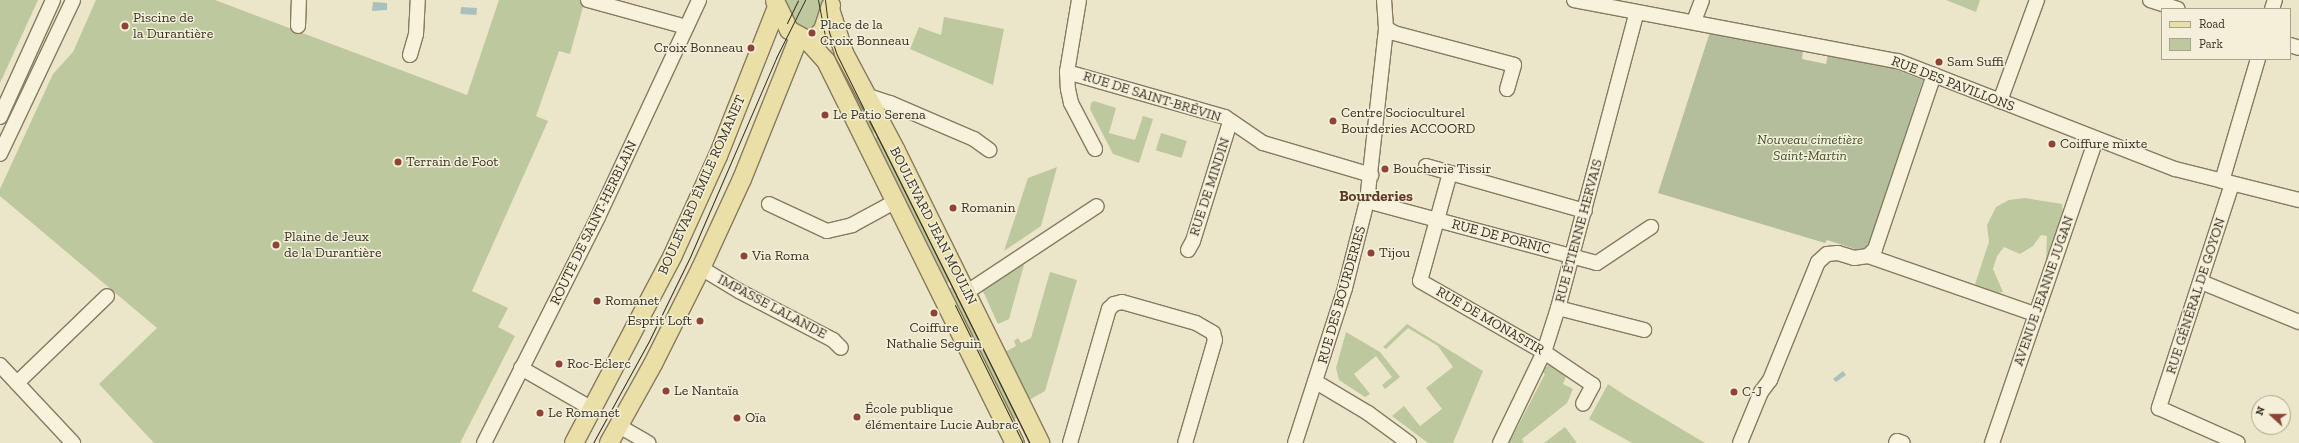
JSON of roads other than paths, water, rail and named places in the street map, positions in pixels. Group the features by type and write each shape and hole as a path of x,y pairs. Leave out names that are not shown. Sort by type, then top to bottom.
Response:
{"main road":[{"path":"776,4 789,30 803,38 815,38 823,30 831,4"},
{"name":"BOULEVARD ÉMILE ROMANET","path":"574,443 594,410 673,255 718,156 776,4"},
{"name":"BOULEVARD JEAN MOULIN","path":"831,4 844,53 866,98 896,151 964,294 980,318 1040,443"},
{"path":"610,443 701,268 742,179 803,38"},
{"name":"BOULEVARD JEAN MOULIN","path":"803,38 826,61 1015,443"}],"street":[{"path":"0,117 53,0"},
{"path":"0,154 73,0"},
{"path":"298,26 299,0"},
{"path":"410,55 416,34 418,0"},
{"path":"588,0 686,27"},
{"name":"ROUTE DE SAINT-HERBLAIN","path":"484,443 598,217 699,0"},
{"path":"1079,0 1067,72 1071,103 1095,149"},
{"name":"RUE DES BOURDERIES","path":"1295,443 1316,382 1355,256 1367,201 1386,28 1384,0"},
{"name":"RUE DES PAVILLONS","path":"1574,0 1694,21 1898,60 2096,140 2175,169 2299,200"},
{"path":"1694,21 1702,0"},
{"path":"2000,101 2037,0"},
{"path":"2150,0 2174,5"},
{"name":"RUE ÉTIENNE HERVAIS","path":"1500,443 1544,352 1558,308 1637,12"},
{"path":"1386,28 1394,33 1514,65 1508,89"},
{"name":"RUE GÉNÉRAL DE GOYON","path":"2205,437 2159,408 2201,282 2258,60"},
{"name":"RUE DE SAINT-BRÉVIN","path":"1067,72 1225,117 1230,122 1263,143 1371,174"},
{"path":"1868,256 1875,249 1934,75"},
{"path":"866,98 871,97 890,103 974,139 989,150"},
{"name":"RUE DE MINDIN","path":"1188,250 1193,241 1230,122"},
{"name":"AVENUE JEANNE JUGAN","path":"1992,443 2035,314 2096,140"},
{"path":"1426,166 1585,211"},
{"path":"1436,220 1450,173"},
{"path":"769,204 827,231 852,226 896,201"},
{"name":"RUE DE PORNIC","path":"1367,201 1597,263 1650,227"},
{"path":"964,294 1097,206"},
{"name":"RUE DE MONASTIR","path":"1436,220 1420,281 1544,352 1593,385 1583,404"},
{"path":"1740,443 1761,392 1770,380 1818,262 1827,254 1838,253 1854,258 1868,256 2035,314"},
{"name":"IMPASSE LALANDE","path":"701,268 739,291 834,340 841,348"},
{"path":"2201,282 2299,322"},
{"path":"17,383 107,296"},
{"path":"1070,443 1109,309 1114,304 1122,302 1196,323 1213,333 1215,340 1185,443"},
{"path":"1558,308 1644,330"},
{"path":"0,365 73,443"},
{"path":"521,368 594,410"},
{"path":"1316,382 1368,414 1409,443"},
{"path":"619,426 649,443"},
{"path":"2205,437 2238,443"},
{"path":"1896,443 1897,441 1903,443"}],"water":[{"path":"373,2 387,3 387,10 372,11"},
{"path":"461,7 477,8 476,15 461,14"},
{"path":"1843,371 1846,375 1836,382 1833,379"}],"tram line":[{"path":"787,23 798,0"},
{"path":"593,443 649,341 690,257 776,58 805,0"},
{"path":"818,0 826,41"},
{"path":"825,0 829,32 837,55 1030,443"},
{"path":"955,305 1023,443"}],"place":[{"name":"Piscine de la Durantière","path":"125,26"},
{"name":"Place de la Croix Bonneau","path":"812,33"},
{"name":"Croix Bonneau","path":"751,48"},
{"name":"Sam Suffi","path":"1939,62"},
{"name":"Le Patio Serena","path":"825,115"},
{"name":"Centre Socioculturel Bourderies ACCOORD","path":"1333,121"},
{"name":"Coiffure mixte","path":"2052,144"},
{"name":"Terrain de Foot","path":"398,162"},
{"name":"Boucherie Tissir","path":"1385,169"},
{"name":"Romanin","path":"953,208"},
{"name":"Plaine de Jeux de la Durantière","path":"276,245"},
{"name":"Tijou","path":"1371,253"},
{"name":"Via Roma","path":"744,256"},
{"name":"Romanet","path":"597,301"},
{"name":"Coiffure Nathalie Seguin","path":"934,313"},
{"name":"Esprit Loft","path":"700,321"},
{"name":"Roc-Eclerc","path":"559,364"},
{"name":"Le Nantaïa","path":"666,391"},
{"name":"C-J","path":"1734,392"},
{"name":"Le Romanet","path":"540,413"},
{"name":"École publique élémentaire Lucie Aubrac","path":"857,417"},
{"name":"Oïa","path":"737,418"}],"district":[{"name":"Bourderies","path":"1376,197"}],"park label":[{"name":"Nouveau cimetière Saint-Martin","path":"1810,148"}]}
